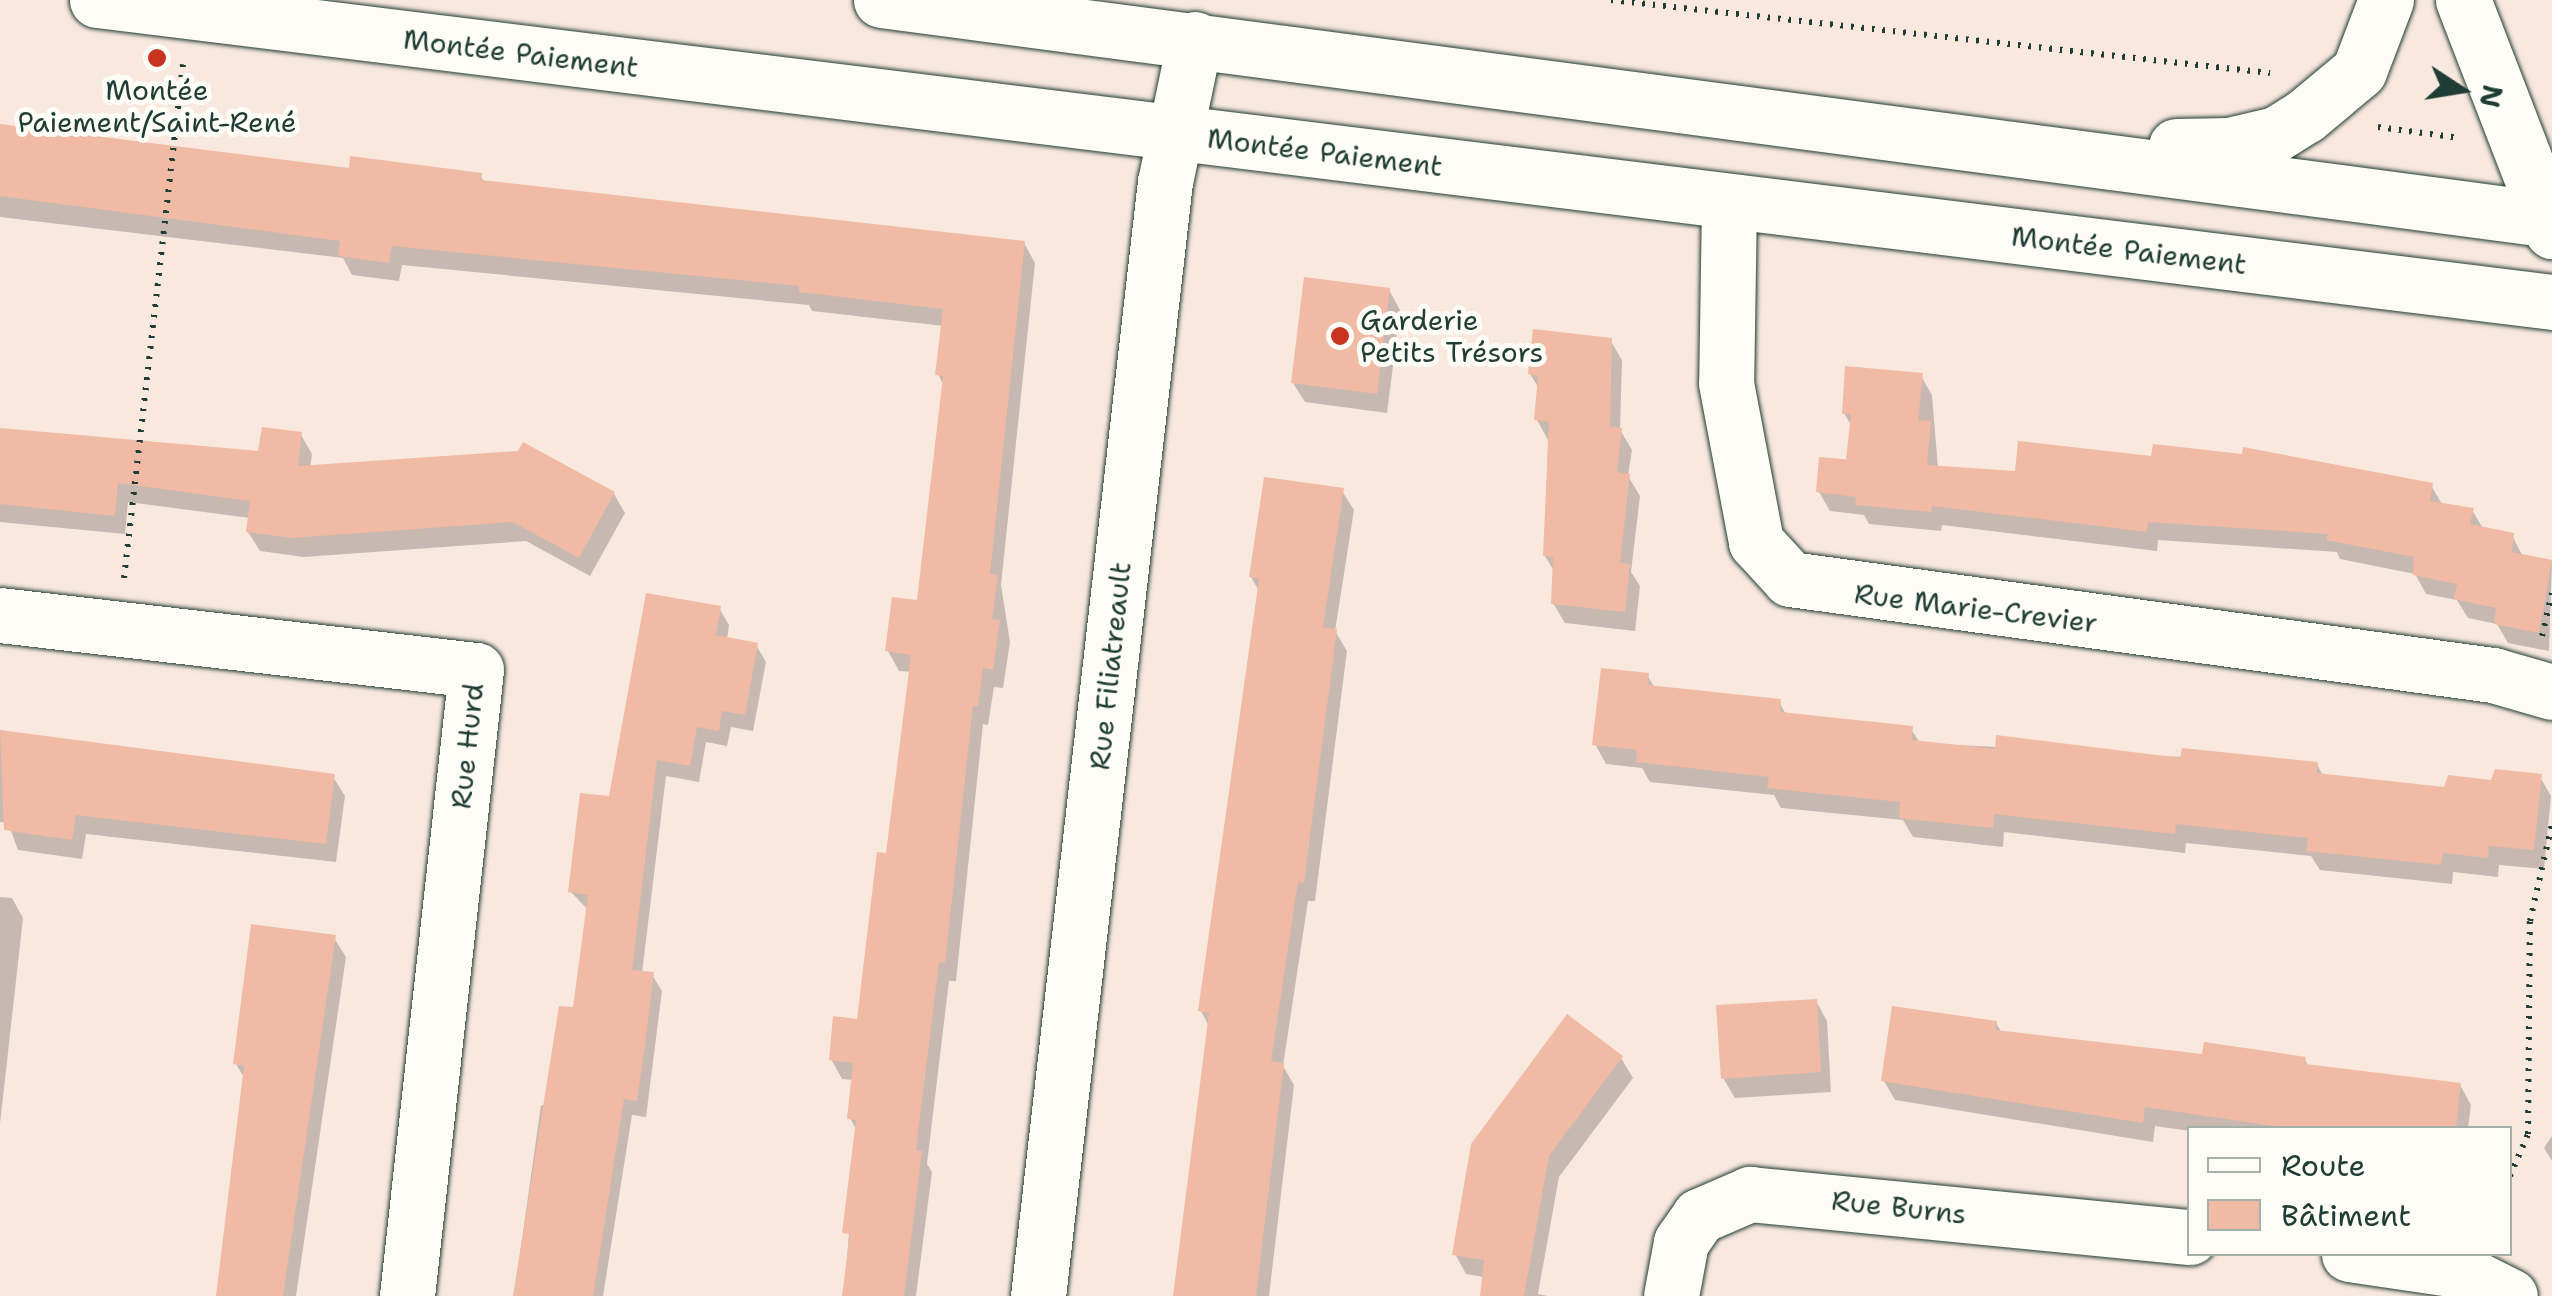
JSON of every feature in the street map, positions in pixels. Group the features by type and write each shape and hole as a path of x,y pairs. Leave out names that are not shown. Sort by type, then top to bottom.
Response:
{"main road":[{"name":"Montée Paiement","path":"98,0 2552,302"},
{"path":"881,0 2028,149 2550,224 2524,146 2463,0"},
{"path":"2028,149 2229,145 2276,134 2332,97 2367,57 2386,0"},
{"name":"Rue Filiatreault","path":"1038,1296 1172,133 1195,39"},
{"name":"Rue Marie-Crevier","path":"1728,202 1726,383 1756,542 1790,580 2493,675 2552,692"},
{"name":"Rue Hurd","path":"0,615 476,670 407,1296"},
{"name":"Rue Burns","path":"1671,1296 1681,1242 1699,1216 1750,1194 2187,1237"},
{"path":"2363,1256 2458,1270 2510,1296"}],"path":[{"path":"1610,0 2198,61 2303,78 2332,97 2352,124 2524,146"},
{"path":"118,629 190,12"},
{"path":"2512,1171 2528,1134 2530,921 2552,824"}],"building":[{"path":"0,124 349,168 350,156 482,173 481,180 1025,241 990,574 998,575 992,619 1000,620 993,670 983,668 978,706 973,706 945,963 939,962 916,1150 922,1151 904,1296 842,1296 850,1234 842,1233 856,1120 847,1119 853,1063 829,1060 833,1016 857,1019 877,852 886,853 911,655 885,651 892,597 917,600 943,376 935,375 943,309 799,292 799,286 392,246 389,263 338,256 340,241 0,196"},
{"name":"Garderie Petits Trésors","path":"1304,277 1390,288 1377,394 1291,383"},
{"path":"1533,329 1612,338 1610,426 1622,428 1617,472 1630,474 1620,563 1630,564 1625,612 1551,604 1553,557 1543,556 1549,422 1534,420 1538,376 1528,374"},
{"path":"1845,366 1923,373 1918,420 1931,421 1927,465 2015,471 2018,441 2151,456 2153,444 2242,454 2243,447 2433,483 2430,501 2474,508 2470,524 2514,533 2512,552 2552,560 2539,633 2494,624 2496,608 2454,599 2457,584 2413,575 2414,557 2326,540 2328,534 2148,522 2147,532 1932,506 1931,512 1855,505 1856,497 1816,492 1819,457 1853,460 1846,459 1851,414 1842,414"},
{"path":"262,427 302,432 298,466 518,451 523,442 615,492 579,558 513,522 292,538 246,532 250,501 118,483 115,516 0,504 0,428 258,451"},
{"path":"1264,477 1344,488 1323,627 1337,629 1304,883 1298,882 1271,1061 1284,1063 1256,1296 1173,1296 1209,1013 1198,1011 1259,579 1249,577"},
{"path":"646,593 721,606 716,635 758,643 745,715 722,711 719,731 697,727 690,766 657,760 632,970 654,972 637,1101 624,1099 593,1296 513,1296 559,1006 573,1007 588,895 568,892 580,793 609,796"},
{"path":"1601,668 1649,673 1648,685 1781,699 1780,712 1913,726 1912,740 1995,749 1996,735 2180,758 2182,748 2318,762 2317,773 2444,787 2448,775 2491,780 2495,769 2542,774 2534,850 2489,846 2488,858 2443,853 2441,865 2306,851 2308,838 2176,824 2175,834 1994,814 1993,828 1899,818 1900,802 1767,788 1769,777 1636,762 1637,750 1592,745"},
{"path":"0,730 335,774 326,844 76,815 72,840 4,830"},
{"path":"251,924 336,935 283,1296 216,1296 244,1066 233,1064"},
{"path":"1817,999 1821,1072 1721,1079 1716,1005"},
{"path":"1892,1006 1997,1021 1996,1030 2202,1054 2204,1042 2306,1057 2305,1064 2461,1083 2456,1126 2273,1126 2145,1107 2143,1123 1881,1081"},
{"path":"1567,1014 1623,1056 1549,1156 1524,1296 1480,1296 1484,1260 1452,1255 1471,1144"}],"place":[{"name":"Montée Paiement/Saint-René","path":"157,58"},
{"name":"Garderie Petits Trésors","path":"1340,336"}]}
